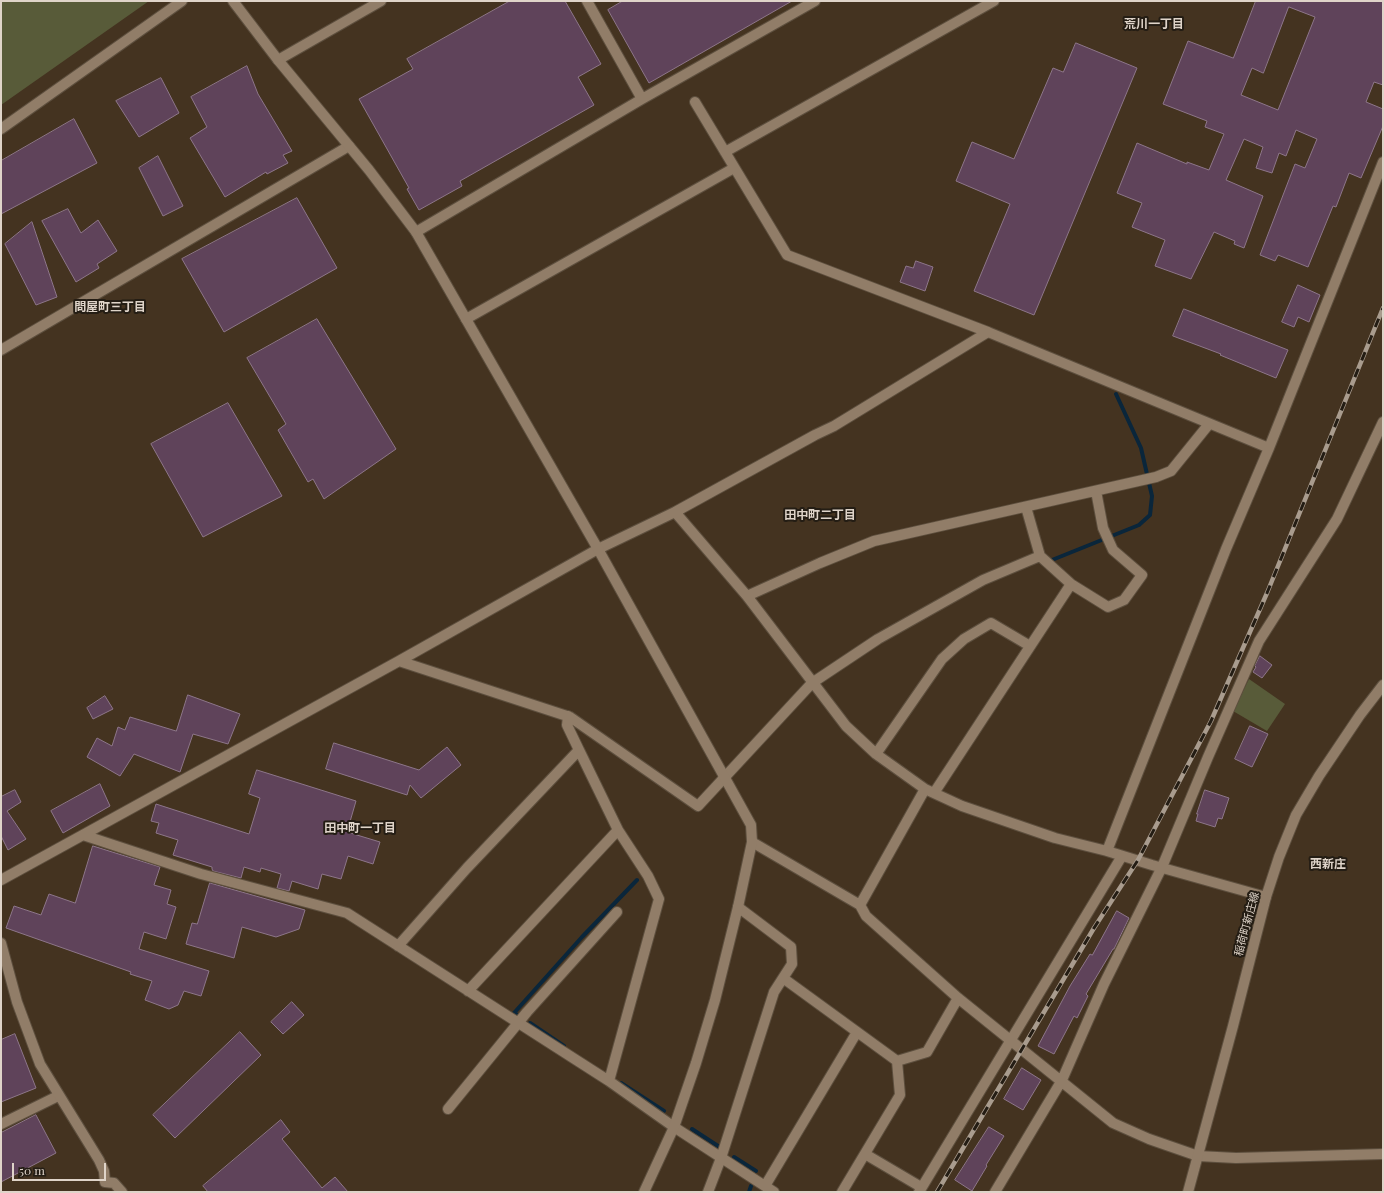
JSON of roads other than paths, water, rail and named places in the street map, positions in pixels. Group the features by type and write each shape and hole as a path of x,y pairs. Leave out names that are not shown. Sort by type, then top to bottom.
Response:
{"street":[{"path":"1,128 182,1"},
{"path":"233,1 278,60 369,170 416,232 598,550 751,825 752,842 715,1000 674,1127 644,1192"},
{"path":"278,60 380,1"},
{"path":"416,232 642,99 815,1"},
{"path":"725,152 994,1"},
{"path":"588,2 642,99"},
{"path":"695,102 787,255 988,332 1269,448"},
{"path":"1,350 349,146"},
{"path":"1107,851 1226,549 1269,448 1383,162"},
{"path":"466,319 734,168"},
{"path":"1,880 598,550 675,512 834,426 988,332"},
{"path":"995,1192 1062,1080 1104,984 1162,867 1259,642 1337,519 1383,422"},
{"path":"747,596 820,563 874,541 1156,477 1171,471 1209,424"},
{"path":"1026,507 1040,556 1071,584 1108,607 1124,600 1142,575 1113,550 1103,528 1096,491"},
{"path":"675,512 747,596 846,726 876,754 930,791 962,806 1055,838 1107,851 1266,897"},
{"path":"399,661 568,716 698,806 812,683 878,639 983,580 1040,556"},
{"path":"860,905 930,791 1071,584"},
{"path":"876,754 942,658 964,639 991,623 1030,646"},
{"name":"稲荷町新庄線","path":"1188,1192 1266,897 1279,857 1296,815 1319,776 1356,721 1383,685"},
{"path":"568,716 567,725 618,830 648,876 659,899 609,1082"},
{"path":"398,946 467,868 579,750"},
{"path":"468,991 618,830"},
{"path":"83,835 201,874 347,913 609,1082 674,1127 769,1189 857,1032"},
{"path":"752,842 860,905 866,916 958,998 1047,1070 1062,1080 1113,1123 1149,1139 1198,1156 1236,1158 1383,1154"},
{"path":"865,1154 920,1190 1122,856"},
{"path":"708,1192 721,1158 774,992 792,964 791,947 738,907"},
{"path":"448,1109 519,1024 527,1012 617,912"},
{"path":"1,943 17,1002 40,1064 58,1096 99,1160 104,1171 103,1187 114,1183 122,1192"},
{"path":"783,978 897,1061 900,1095 842,1192"},
{"path":"897,1061 927,1052 958,998"},
{"path":"1,1124 58,1096"}],"waterway":[{"path":"1052,560 1139,525 1150,515 1152,496 1141,448 1116,394"},
{"path":"519,1016 514,1013 582,937 637,880"},
{"path":"530,1023 564,1046"},
{"path":"621,1083 664,1111"},
{"path":"692,1129 718,1146"},
{"path":"734,1157 756,1171"},
{"path":"749,1192 751,1186"}],"railway":[{"path":"937,1192 1094,928 1138,860 1211,721 1267,593 1383,308"}],"district":[{"name":"荒川一丁目","path":"1154,24"},
{"name":"問屋町三丁目","path":"110,307"},
{"name":"田中町二丁目","path":"820,515"},
{"name":"田中町一丁目","path":"360,828"},
{"name":"西新庄","path":"1328,864"}]}
